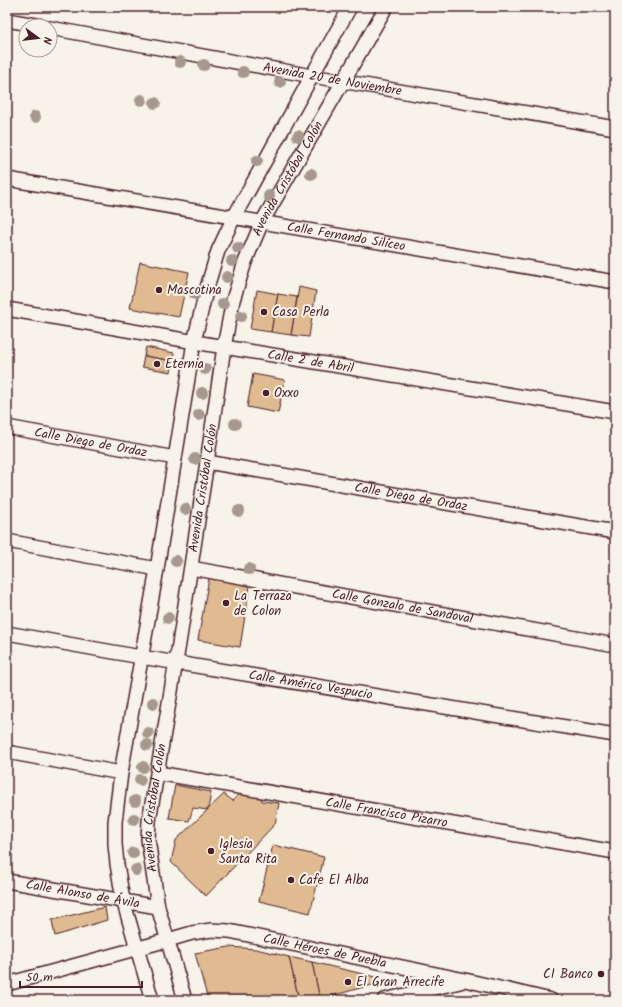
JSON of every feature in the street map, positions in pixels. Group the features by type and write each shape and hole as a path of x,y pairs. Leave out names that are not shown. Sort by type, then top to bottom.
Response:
{"street":[{"path":"152,1000 138,948 122,900 116,864 115,822 121,773 157,569 194,342 206,291 218,251 234,217 350,7"},
{"name":"Avenida Cristóbal Colón","path":"185,1000 158,907 148,839 149,821 176,663 224,347 233,300 245,262 262,222 386,7"},
{"path":"7,20 18,22"},
{"name":"Avenida 20 de Noviembre","path":"58,29 312,76 615,128"},
{"name":"Calle Fernando Silíceo","path":"7,179 615,282"},
{"name":"Calle 2 de Abril","path":"7,309 194,342 615,412"},
{"name":"Calle Diego de Ordaz","path":"7,427 175,458"},
{"name":"Calle Diego de Ordaz","path":"207,462 615,532"},
{"path":"7,541 157,569"},
{"name":"Calle Gonzalo de Sandoval","path":"191,568 615,645"},
{"name":"Calle Américo Vespucio","path":"7,633 176,663 615,735"},
{"path":"7,752 121,773"},
{"name":"Calle Francisco Pizarro","path":"158,773 615,852"},
{"name":"Calle Alonso de Ávila","path":"7,881 158,907"},
{"name":"Calle Héroes de Puebla","path":"7,984 192,933 212,930 229,931 465,980 551,1000"},
{"path":"384,1000 465,980"}],"building":[{"name":"Mascotina","path":"140,262 189,272 179,317 130,308"},
{"path":"299,287 316,291 309,337 291,335"},
{"name":"Casa Perla","path":"257,290 278,294 271,332 250,329"},
{"path":"278,294 297,297 291,335 271,332"},
{"path":"146,347 174,353 173,361 144,356"},
{"name":"Eternia","path":"144,356 173,361 171,372 142,367"},
{"name":"Oxxo","path":"253,374 285,380 278,413 247,407"},
{"name":"La Terraza de Colon","path":"209,578 250,585 240,647 198,640"},
{"path":"175,785 211,792 208,810 193,808 189,821 169,818"},
{"name":"Iglesia Santa Rita","path":"243,790 261,795 262,801 279,803 275,824 206,896 171,862 176,840 224,794 233,801"},
{"name":"Cafe El Alba","path":"273,845 324,857 310,913 259,901"},
{"path":"105,907 107,920 55,936 52,920"},
{"path":"229,947 256,949 289,957 299,1000 208,1000 195,953"},
{"path":"289,957 312,962 320,999 299,1000"},
{"name":"El Gran Arrecife","path":"312,962 380,978 379,983 320,999"}],"place":[{"name":"Mascotina","path":"159,290"},
{"name":"Casa Perla","path":"264,312"},
{"name":"Eternia","path":"157,364"},
{"name":"Oxxo","path":"266,393"},
{"name":"La Terraza de Colon","path":"226,603"},
{"name":"Iglesia Santa Rita","path":"211,851"},
{"name":"Cafe El Alba","path":"291,880"},
{"name":"CI Banco","path":"601,974"},
{"name":"El Gran Arrecife","path":"348,982"}]}
